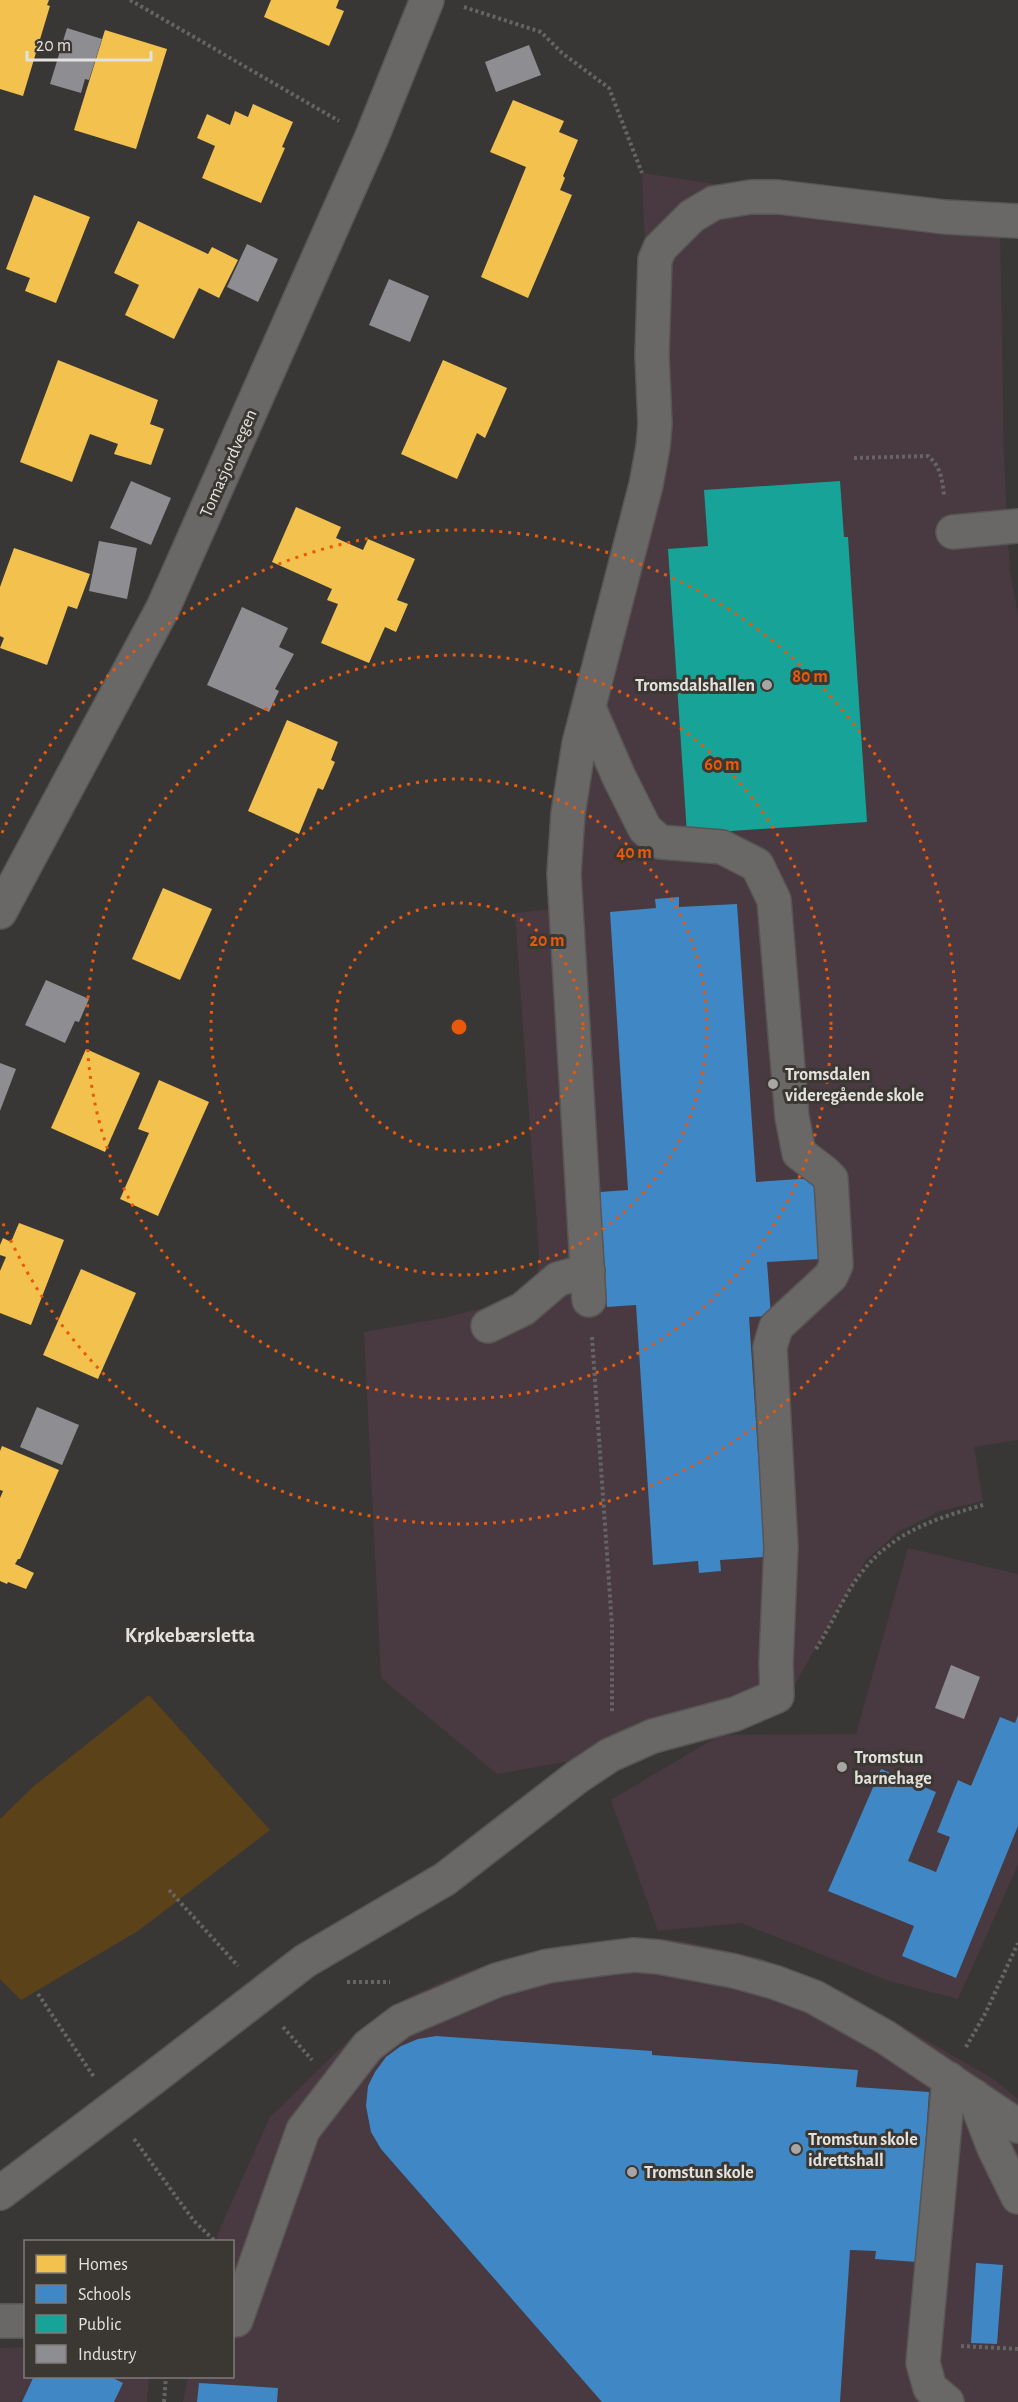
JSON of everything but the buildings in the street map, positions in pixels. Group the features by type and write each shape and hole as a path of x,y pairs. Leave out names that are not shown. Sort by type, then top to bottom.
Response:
{"street":[{"name":"Tomasjordvegen","path":"0,912 163,608 371,139 440,2"},
{"path":"488,1326 523,1309 558,1279 589,1286 564,874 574,767 653,447 653,293 655,260 660,248 692,216 705,208 727,199 751,196 778,197 945,217 1018,221"},
{"path":"949,519 1018,526"},
{"path":"0,2193 71,2127 114,2108 296,1969 335,1942 445,1879 610,1755 653,1736 735,1714 777,1696 776,1663 781,1547 770,1347 776,1327 831,1276 837,1265 831,1179 799,1153 792,1117 774,900 757,865 722,848 660,842 645,830 589,708"},
{"path":"234,2320 236,2320 303,2130 368,2046 401,2020 497,1980 549,1966 634,1955 679,1960 734,1971 814,1997 885,2037 1018,2127"},
{"path":"962,2087 1018,2197"},
{"path":"947,2402 930,2388 923,2363 962,2087"},
{"path":"0,2321 24,2321"}],"path":[{"path":"130,0 371,139"},
{"path":"440,2 541,32 562,53 609,88 642,173"},
{"path":"854,458 928,456 937,463 949,519"},
{"path":"589,1286 612,1626 610,1755"},
{"path":"777,1696 794,1681 811,1658 851,1588 878,1554 892,1541 938,1518 983,1505"},
{"path":"169,1890 336,2087"},
{"path":"962,2087 985,2014 1018,1943"},
{"path":"296,1969 316,1981 394,1982"},
{"path":"38,1994 114,2108 194,2221 215,2240"},
{"path":"925,2344 1018,2349"},
{"path":"164,2402 166,2378"}],"shaded area":[{"name":"Tromsdalen videregående skole","path":"642,173 1000,227 1004,460 1010,572 1018,614 1018,1440 974,1447 983,1501 940,1511 898,1532 866,1560 784,1703 615,1753 497,1774 381,1678 364,1332 443,1318 499,1304 537,1279 539,1256 515,913 560,908 640,512 648,321"},
{"name":"Tromstun barnehage","path":"908,1548 1018,1574 1018,1865 958,1999 889,1981 741,1923 658,1931 611,1800 720,1735 856,1734"},
{"path":"149,1695 270,1830 138,1931 21,2000 0,1979 0,1819 34,1786"},
{"name":"Tromstun skole","path":"636,1937 683,1941 760,1958 842,1991 993,2079 1018,2099 1018,2402 183,2402 188,2378 234,2378 234,2240 216,2240 270,2117 352,2037 409,1997 450,1978 497,1961 559,1946"},
{"path":"24,2347 24,2378 149,2378 147,2402 0,2402 0,2348"}],"place":[{"name":"Tromsdalshallen","path":"767,685"},
{"name":"Tromsdalen videregående skole","path":"773,1084"},
{"name":"Tromstun barnehage","path":"842,1767"},
{"name":"Tromstun skole idrettshall","path":"796,2149"},
{"name":"Tromstun skole","path":"632,2172"}],"district":[{"name":"Krøkebærsletta","path":"190,1635"}]}
